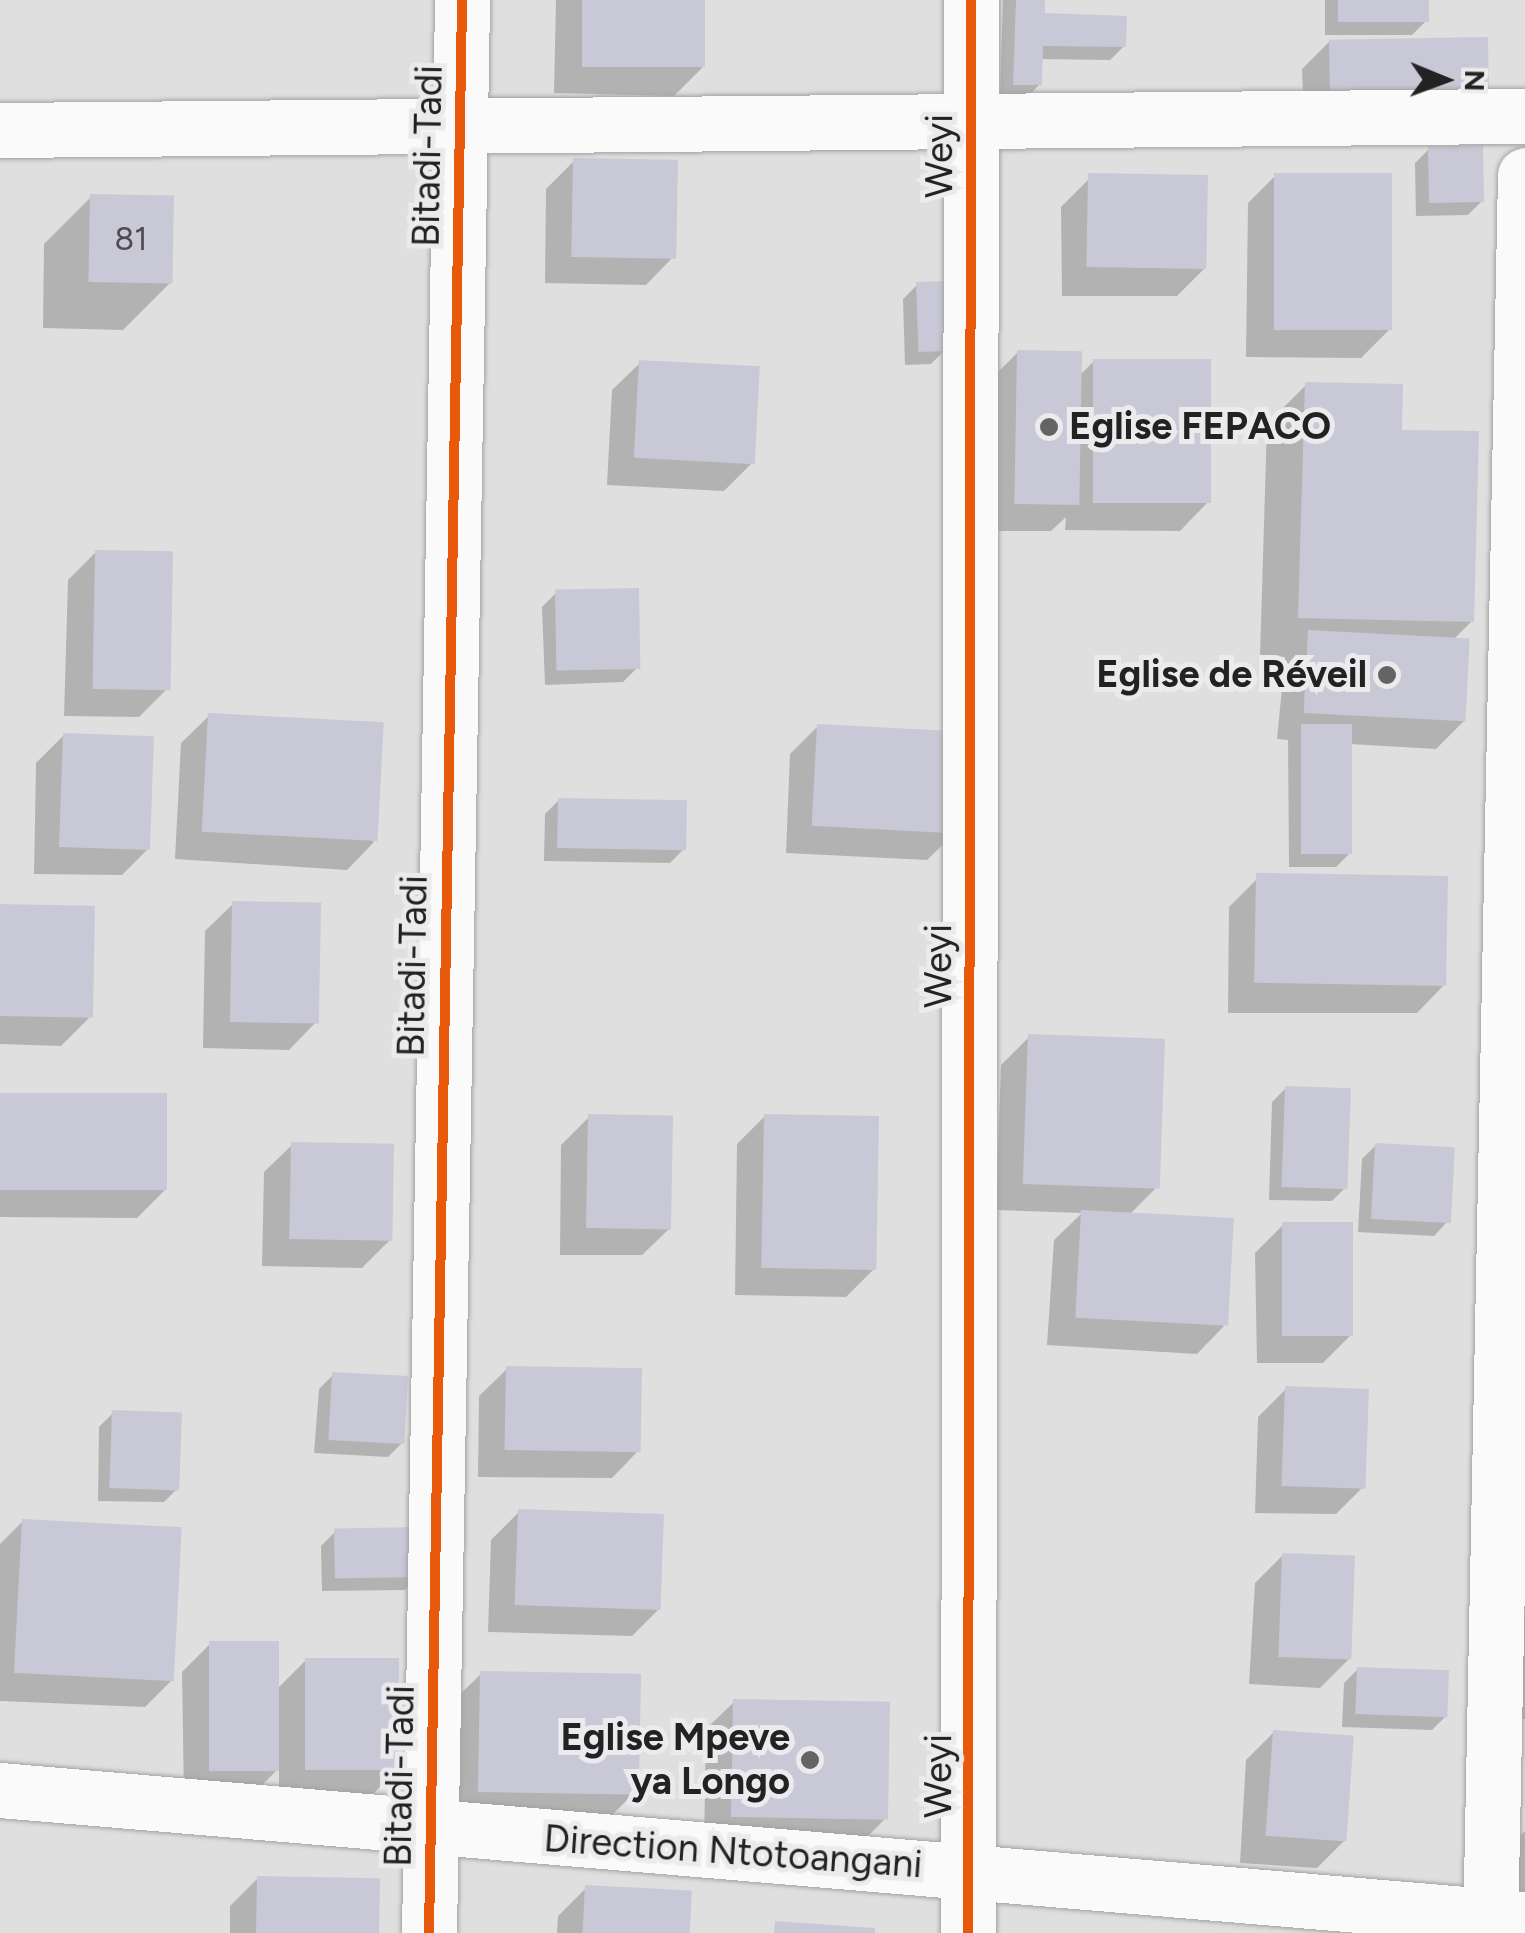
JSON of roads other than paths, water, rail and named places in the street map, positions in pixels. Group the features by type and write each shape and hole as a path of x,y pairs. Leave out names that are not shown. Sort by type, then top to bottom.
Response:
{"street":[{"name":"Bitadi-Tadi","path":"429,1933 462,0"},
{"name":"Weyi","path":"968,1933 971,0"},
{"path":"0,130 457,129 1525,116"},
{"path":"1501,1923 1525,175"},
{"name":"Direction Ntotoangani","path":"0,1790 429,1830 969,1868 1501,1923"}],"place":[{"name":"Eglise FEPACO","path":"1049,427"},
{"name":"Eglise de Réveil","path":"1387,675"},
{"name":"Eglise Mpeve ya Longo","path":"810,1760"}]}
